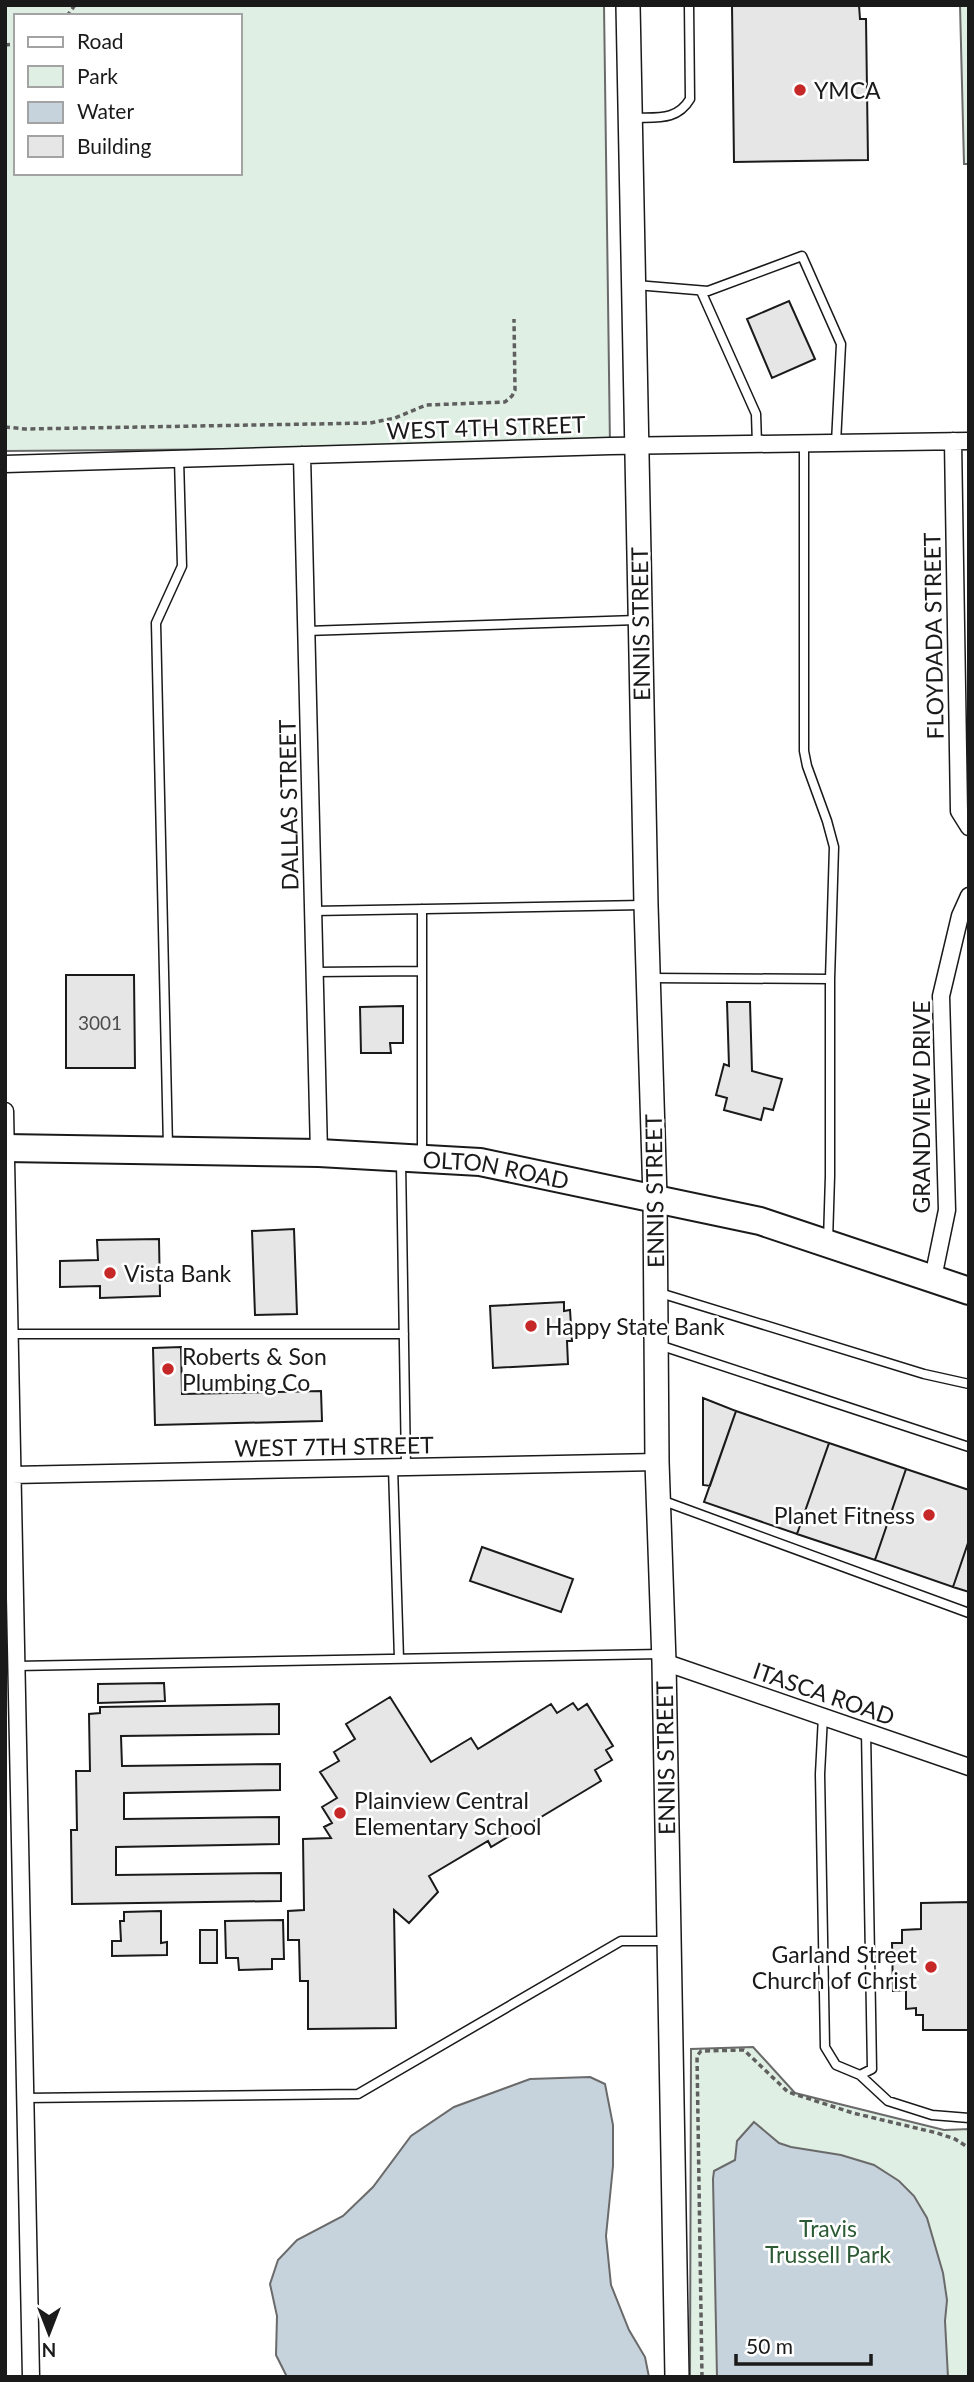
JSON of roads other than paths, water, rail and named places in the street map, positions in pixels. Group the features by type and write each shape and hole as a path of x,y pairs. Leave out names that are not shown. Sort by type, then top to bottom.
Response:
{"main road":[{"name":"ENNIS STREET","path":"628,5 646,905 655,1198 657,1462 664,1658 677,2377"},
{"name":"OLTON ROAD","path":"6,1148 319,1153 480,1162 760,1221 969,1291"}],"street":[{"name":"WEST 4TH STREET","path":"5,464 636,445 961,441"},
{"name":"FLOYDADA STREET","path":"961,441 963,707 959,811 969,827"},
{"name":"DALLAS STREET","path":"302,455 319,1153"},
{"name":"GRANDVIEW DRIVE","path":"933,1279 947,1210 941,996 969,896"},
{"path":"5,1111 12,1475 10,1545 17,1666 31,2377"},
{"name":"WEST 7TH STREET","path":"12,1475 657,1462"},
{"name":"ITASCA ROAD","path":"664,1658 969,1766"},
{"path":"5,1946 22,1946"}],"lane":[{"path":"629,118 670,116 684,110 690,99 689,5"},
{"path":"633,285 708,291 802,256 841,344 836,443"},
{"path":"701,291 756,414 757,444"},
{"path":"804,443 804,751 834,847 828,1244"},
{"path":"168,1150 156,623 182,566 179,459"},
{"path":"306,631 640,620"},
{"path":"313,911 646,905"},
{"path":"399,1659 404,1334 422,971 422,909"},
{"path":"315,972 422,971"},
{"path":"648,978 830,979"},
{"path":"656,1291 924,1374 969,1384"},
{"path":"9,1334 404,1334"},
{"path":"656,1344 969,1447"},
{"path":"659,1499 969,1613"},
{"path":"17,1666 399,1659 664,1658"},
{"path":"823,1716 820,1774 825,2047 836,2066 860,2075 888,2101 932,2115 969,2118"},
{"path":"860,2075 872,2069 866,1731"},
{"path":"25,2098 358,2094 621,1941 669,1941"}],"water":[{"path":"590,2077 605,2084 613,2125 613,2166 606,2236 611,2285 629,2330 645,2357 649,2377 287,2377 276,2355 277,2316 270,2284 278,2260 297,2240 343,2216 373,2187 411,2136 454,2107 530,2079"},
{"name":"Travis Trussell Park","path":"754,2122 779,2143 841,2155 874,2165 899,2181 914,2196 927,2218 943,2273 947,2300 945,2321 948,2377 717,2377 714,2171 735,2160 737,2141"}],"place":[{"name":"YMCA","path":"800,90"},
{"name":"Vista Bank","path":"110,1273"},
{"name":"Happy State Bank","path":"531,1326"},
{"name":"Roberts & Son Plumbing Co","path":"168,1369"},
{"name":"Planet Fitness","path":"929,1515"},
{"name":"Plainview Central Elementary School","path":"340,1813"},
{"name":"Garland Street Church of Christ","path":"931,1967"}]}
